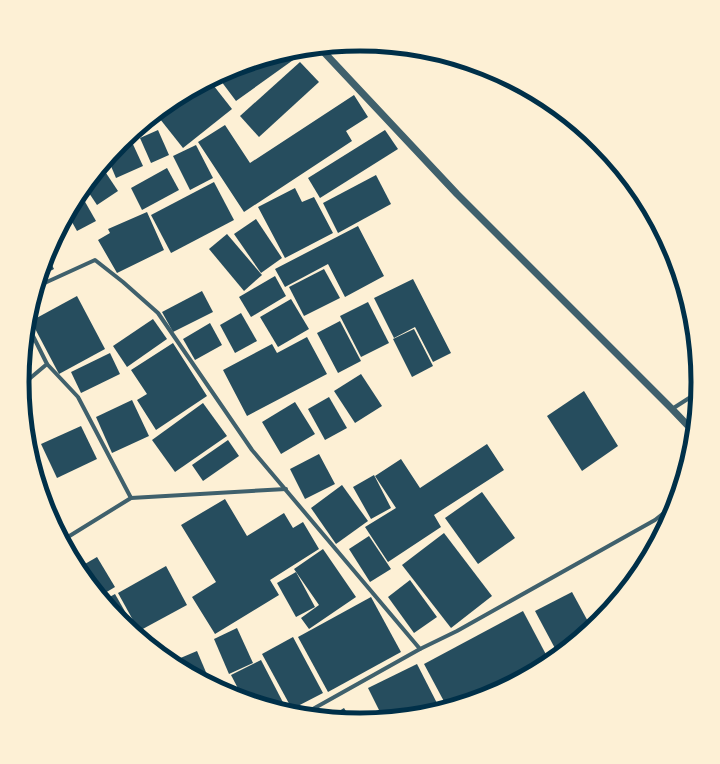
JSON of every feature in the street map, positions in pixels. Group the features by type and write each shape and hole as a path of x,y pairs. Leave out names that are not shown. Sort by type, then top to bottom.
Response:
{"street":[{"path":"325,53 457,194 688,426"},
{"path":"45,283 95,260 158,313 252,450 420,649"},
{"path":"33,335 47,364 78,397 131,498"},
{"path":"29,379 47,364"},
{"path":"672,409 690,398"},
{"path":"68,537 131,498 286,489"},
{"path":"312,709 420,649 457,631 655,520 664,513"}],"building":[{"path":"295,57 296,58 236,101 221,82 274,62"},
{"path":"300,62 319,82 259,137 240,116"},
{"path":"213,85 232,109 183,148 159,118 195,95"},
{"path":"354,95 368,117 346,131 352,141 244,212 198,142 225,125 250,163"},
{"path":"158,130 169,155 151,163 140,138"},
{"path":"385,130 398,149 320,198 308,178"},
{"path":"132,142 143,166 116,178 110,165"},
{"path":"196,145 213,178 190,190 173,156"},
{"path":"167,168 179,190 142,210 131,188"},
{"path":"105,171 118,191 97,205 89,192"},
{"path":"376,175 391,204 338,233 323,203"},
{"path":"214,182 234,220 171,253 151,215"},
{"path":"295,188 302,202 314,197 333,233 285,258 258,207"},
{"path":"84,200 96,221 77,231 71,220"},
{"path":"147,212 164,250 117,273 98,240 110,233 108,229"},
{"path":"256,219 282,258 261,273 234,234"},
{"path":"358,226 384,276 345,297 328,264 285,287 275,269"},
{"path":"227,234 262,275 244,291 209,249"},
{"path":"51,263 54,269 48,272"},
{"path":"324,269 340,298 304,316 289,287"},
{"path":"275,276 286,296 251,317 239,297"},
{"path":"413,279 451,353 433,362 415,327 394,338 374,298"},
{"path":"202,291 213,312 173,332 162,312"},
{"path":"77,296 105,349 59,374 34,326 35,319"},
{"path":"291,299 309,329 278,347 260,317"},
{"path":"368,302 389,343 361,357 340,316"},
{"path":"241,313 257,341 235,353 220,325"},
{"path":"153,319 167,339 127,367 113,346"},
{"path":"340,321 361,361 338,373 317,333"},
{"path":"210,323 222,345 195,360 183,339"},
{"path":"414,329 433,366 412,377 393,339"},
{"path":"307,337 327,374 247,416 223,370 272,344 277,353"},
{"path":"173,343 207,396 156,430 137,400 147,394 131,370"},
{"path":"110,353 120,374 81,393 71,372"},
{"path":"361,374 382,406 355,423 334,391"},
{"path":"584,391 618,446 582,471 547,416"},
{"path":"329,397 347,428 325,440 308,409"},
{"path":"132,400 149,436 112,453 96,417"},
{"path":"295,402 315,434 281,454 262,422"},
{"path":"203,403 227,436 175,472 152,440"},
{"path":"81,426 97,459 57,478 41,444"},
{"path":"228,440 239,456 203,481 192,465"},
{"path":"487,444 504,470 434,515 441,527 388,562 365,527 396,508 375,476 401,459 420,488"},
{"path":"319,454 335,484 305,499 290,469"},
{"path":"374,475 391,508 371,519 353,487"},
{"path":"342,485 368,521 336,544 311,508"},
{"path":"482,492 515,538 478,564 445,518"},
{"path":"225,499 247,536 284,513 293,528 303,522 319,549 270,580 279,595 215,634 192,597 216,582 181,525"},
{"path":"444,533 492,596 451,628 402,565"},
{"path":"369,536 391,569 370,582 349,549"},
{"path":"323,549 356,597 309,629 301,618 319,605 294,569"},
{"path":"97,557 115,587 105,593 84,564"},
{"path":"166,566 187,605 141,630 136,625 118,593"},
{"path":"296,572 315,607 296,617 277,583"},
{"path":"410,580 437,617 414,633 388,597"},
{"path":"572,592 588,622 556,649 535,611"},
{"path":"115,594 129,619 126,616 109,597"},
{"path":"371,597 401,652 328,692 298,637"},
{"path":"523,611 546,655 525,669 487,688 445,702 424,664"},
{"path":"237,628 253,663 229,674 214,639"},
{"path":"293,637 323,693 296,707 290,706 262,654"},
{"path":"197,651 207,676 194,669 179,659"},
{"path":"261,660 284,704 239,690 231,675"},
{"path":"417,664 437,704 425,707 380,712 368,688"},
{"path":"344,708 347,712 338,712"}]}
